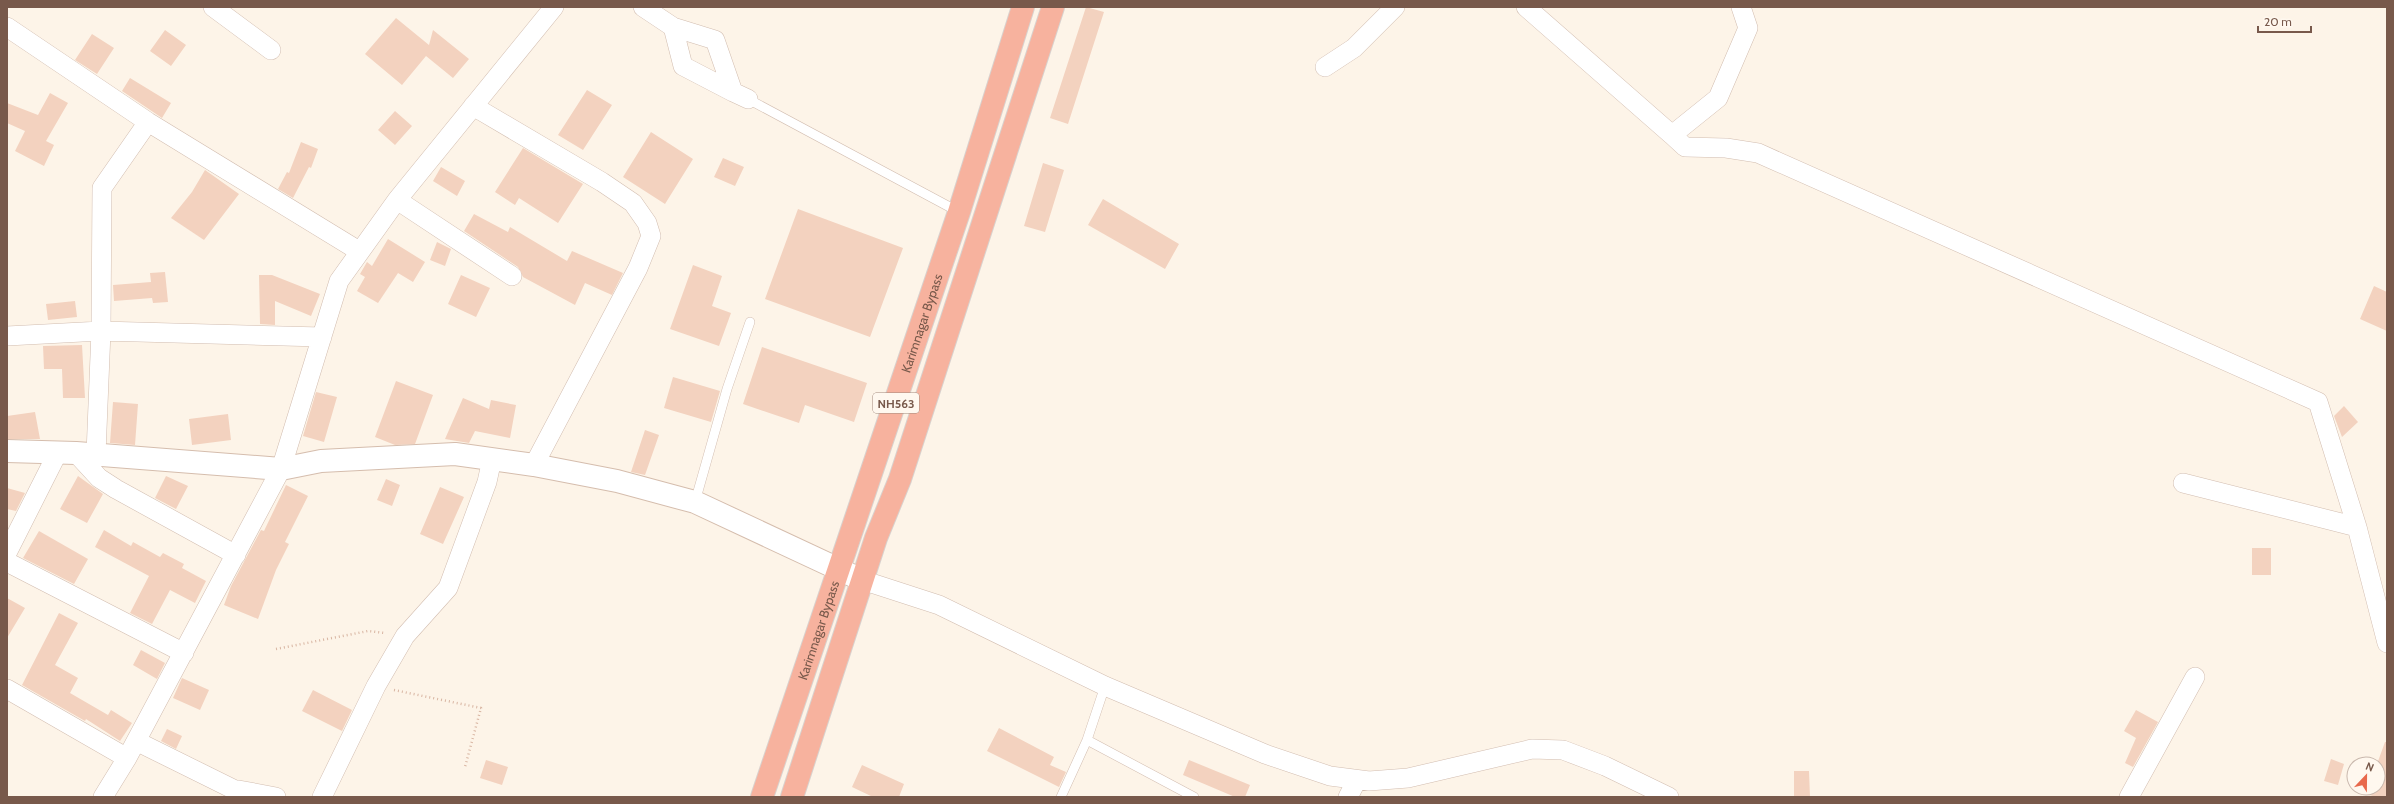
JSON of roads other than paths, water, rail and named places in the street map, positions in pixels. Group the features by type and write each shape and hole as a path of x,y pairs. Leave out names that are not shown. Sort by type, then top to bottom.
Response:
{"highway":[{"name":"Karimnagar Bypass","path":"762,797 959,212 1023,7"},
{"name":"Karimnagar Bypass","path":"792,797 876,538 900,479 1053,7"}],"street":[{"path":"213,7 271,50"},
{"path":"103,797 131,750 184,653 281,470 339,281 359,251 397,200 554,7"},
{"path":"643,7 673,27 715,40 740,95"},
{"path":"1325,67 1354,48 1395,7"},
{"path":"1526,7 1685,147 1726,148 1758,154 2318,402 2357,527 2387,643"},
{"path":"1672,135 1718,98 1748,28 1741,7"},
{"path":"7,27 148,122 359,251"},
{"path":"673,27 683,66 740,95"},
{"path":"473,106 602,182 633,203 647,223 651,236 638,268 534,465"},
{"path":"7,553 77,453 101,331 102,188 148,122"},
{"path":"397,200 512,276"},
{"path":"7,336 101,331 322,338"},
{"path":"7,451 77,453 281,470 321,461 455,454 534,465 617,481 695,502 862,580 939,605 1105,686 1265,754 1330,776 1369,781 1408,778 1532,749 1563,750 1605,766 1669,797"},
{"path":"77,453 99,478 116,489 236,555"},
{"path":"322,797 376,686 405,636 448,588 487,482 492,459"},
{"path":"2183,483 2357,527"},
{"path":"7,562 184,653"},
{"path":"2129,797 2195,677"},
{"path":"7,689 131,750 238,793 276,797"},
{"path":"1348,797 1357,780"}],"lane":[{"path":"740,95 959,212"},
{"path":"695,502 727,389 750,322"},
{"path":"1061,797 1087,740 1105,686"},
{"path":"1087,740 1194,797"}]}
